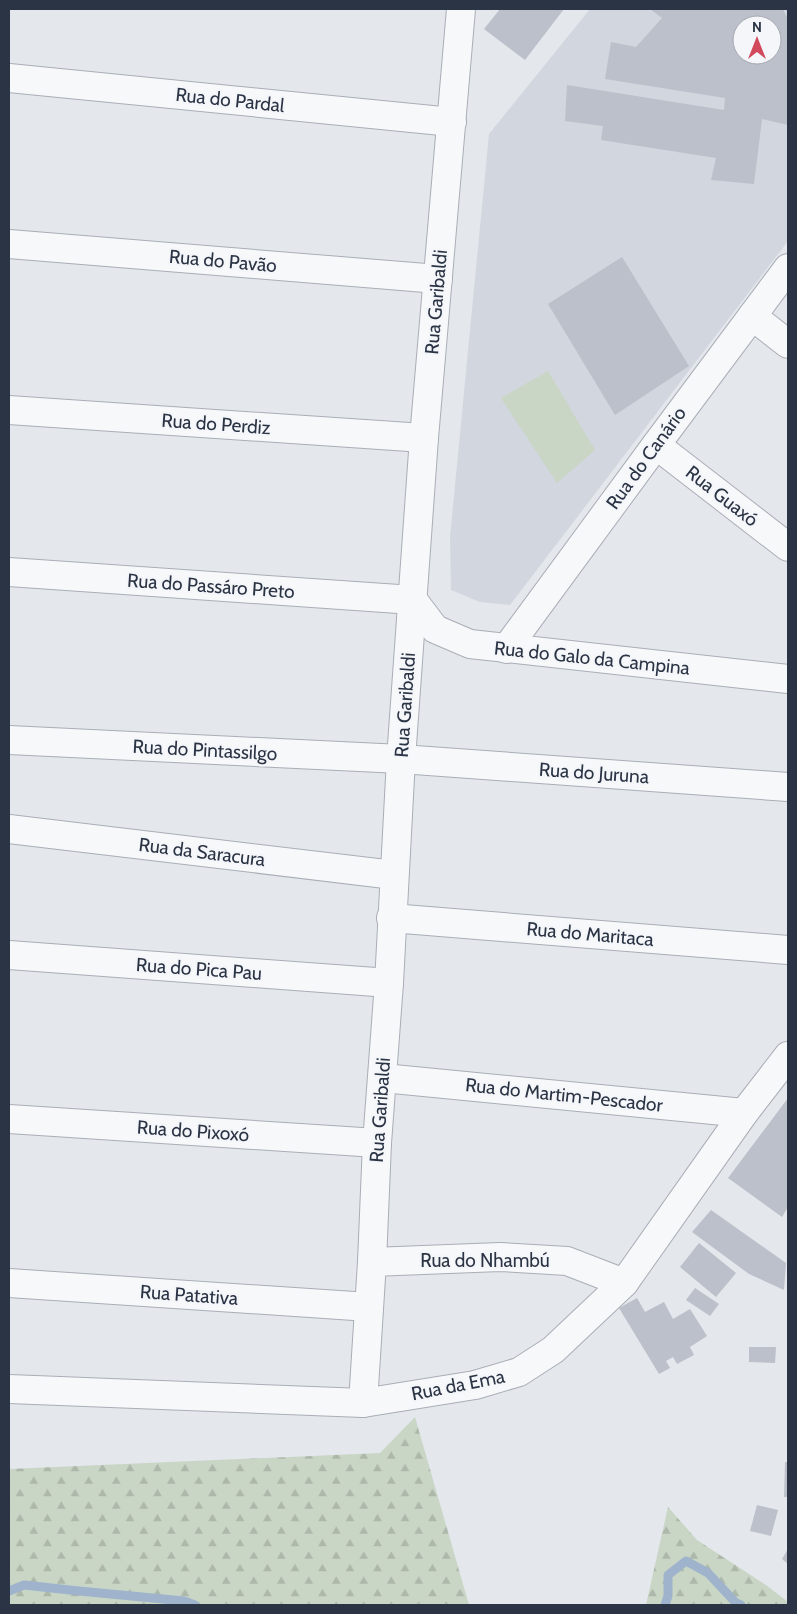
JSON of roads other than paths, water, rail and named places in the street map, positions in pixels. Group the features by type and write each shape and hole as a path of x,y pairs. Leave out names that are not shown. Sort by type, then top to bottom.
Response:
{"street":[{"name":"Rua Garibaldi","path":"363,1403 401,759 424,438 461,9"},
{"name":"Rua do Pardal","path":"9,78 452,122"},
{"name":"Rua do Pavão","path":"9,244 438,279"},
{"name":"Rua do Canário","path":"506,649 788,268"},
{"path":"752,316 788,344"},
{"name":"Rua do Perdiz","path":"9,410 424,438"},
{"name":"Rua Guaxó","path":"656,445 788,547"},
{"name":"Rua do Passáro Preto","path":"9,572 413,600"},
{"name":"Rua do Galo da Campina","path":"413,600 435,629 470,644 788,679"},
{"name":"Rua do Pintassilgo","path":"9,740 401,759"},
{"name":"Rua do Juruna","path":"401,759 788,787"},
{"name":"Rua da Saracura","path":"9,828 394,875"},
{"name":"Rua do Maritaca","path":"391,918 788,950"},
{"name":"Rua do Pica Pau","path":"9,956 389,983"},
{"name":"Rua da Ema","path":"9,1389 363,1403 475,1385 519,1372 553,1350 624,1283 744,1113 788,1056"},
{"name":"Rua do Martim-Pescador","path":"383,1078 744,1113"},
{"name":"Rua do Pixoxó","path":"9,1119 377,1143"},
{"name":"Rua do Nhambú","path":"372,1262 500,1256 567,1261 624,1283"},
{"name":"Rua Patativa","path":"9,1283 369,1307"}],"waterway":[{"path":"665,1605 668,1596 668,1575 686,1561 708,1573 736,1603 741,1605"},
{"path":"9,1591 24,1585 184,1601 195,1605"}]}
